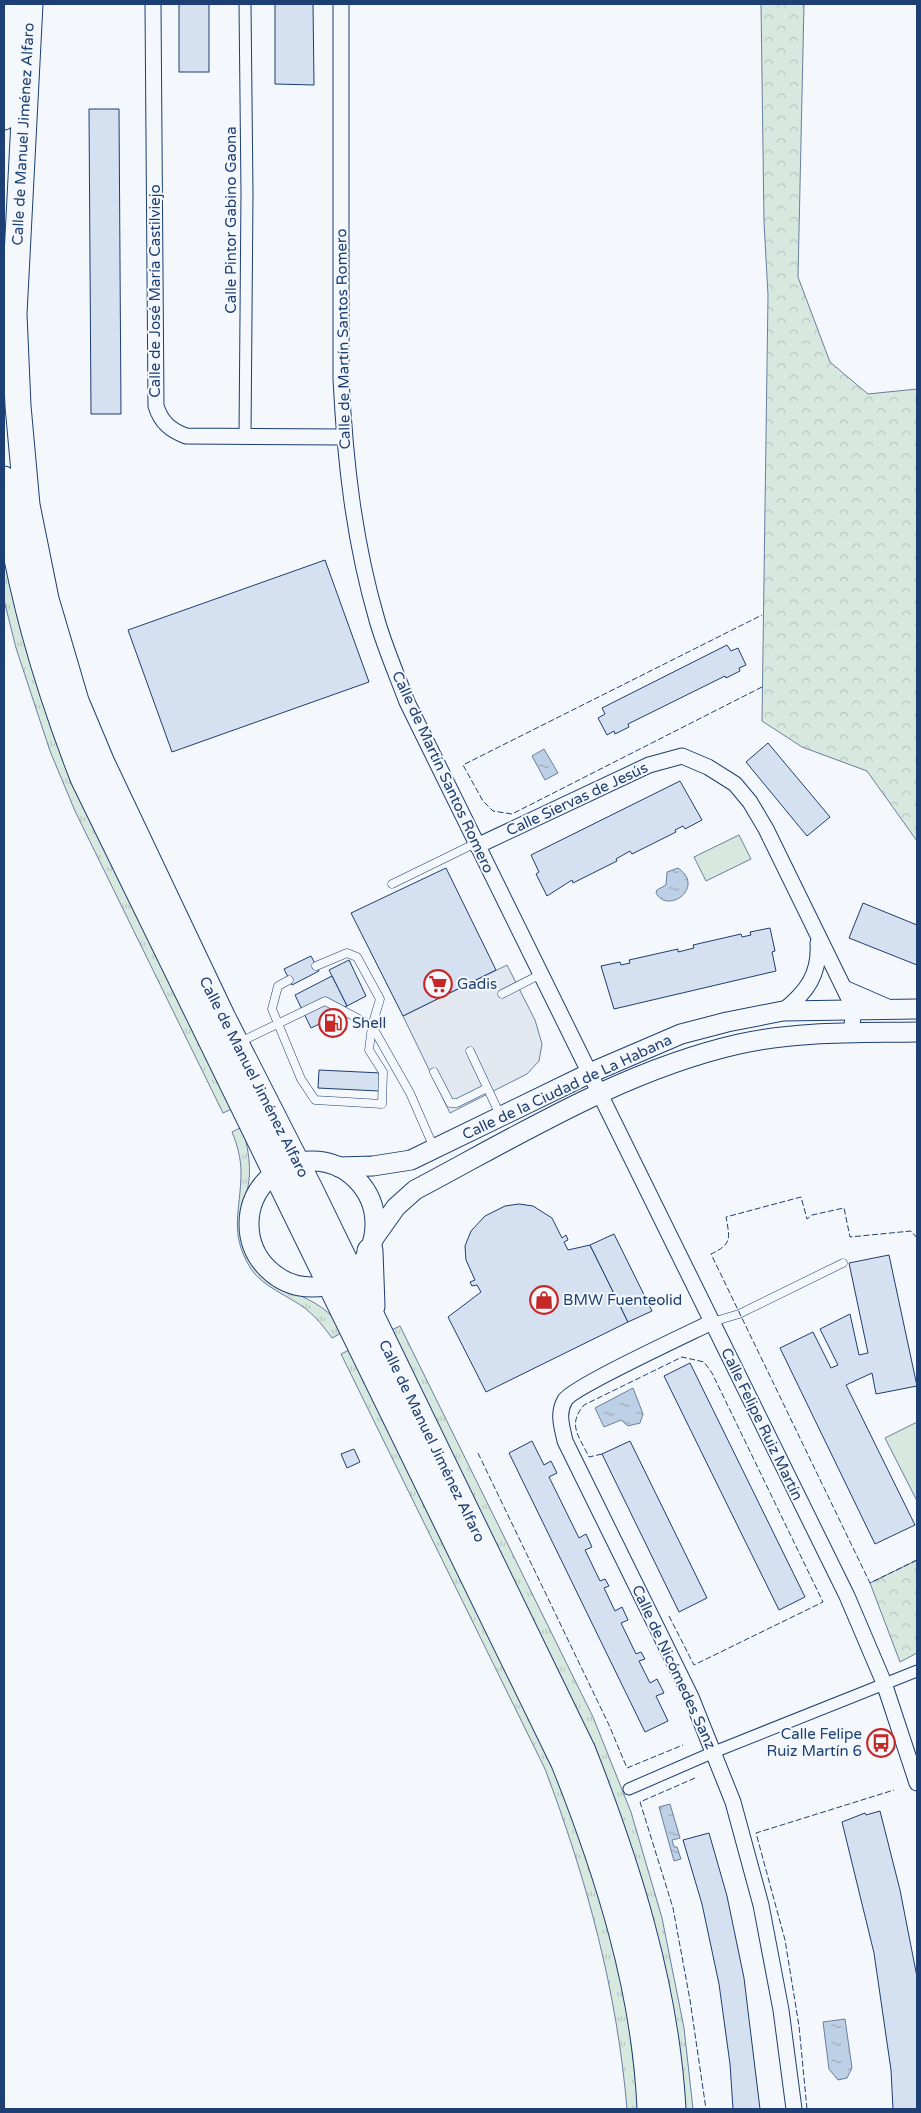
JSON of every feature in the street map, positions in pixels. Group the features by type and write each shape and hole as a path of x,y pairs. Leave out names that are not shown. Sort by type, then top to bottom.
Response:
{"highway":[{"name":"Calle de Manuel Jiménez Alfaro","path":"4,117 11,4"},
{"name":"Calle de Manuel Jiménez Alfaro","path":"30,4 14,314 18,406 30,524 46,599 76,701 102,763 237,1044 286,1167"},
{"name":"Calle de Manuel Jiménez Alfaro","path":"4,479 9,517 28,617 57,712 83,778 286,1167 342,1279 564,1763 592,1832 619,1923 637,1998 649,2085 650,2109"},
{"path":"372,1244 373,1319"},
{"name":"Calle de Manuel Jiménez Alfaro","path":"342,1279 373,1319 583,1751 614,1829 657,1984 671,2078 673,2109"}],"street":[{"name":"Calle de José María Castilviejo","path":"153,4 156,406 160,419 173,432 186,436 344,437"},
{"name":"Calle Pintor Gabino Gaona","path":"245,4 247,193 245,436"},
{"name":"Calle de Martín Santos Romero","path":"340,4 341,379 344,437 353,515 377,621 407,702 590,1073"},
{"name":"Calle Siervas de Jesús","path":"476,845 649,765 682,756 708,767 735,784 750,802 766,829 818,939 854,1009"},
{"name":"Calle Siervas de Jesús","path":"783,1011 797,1000 814,978 819,958 818,939"},
{"path":"844,988 893,1009"},
{"path":"850,1033 854,1009"},
{"name":"Calle de la Ciudad de La Habana","path":"339,1167 399,1163 434,1150 590,1073 681,1034 727,1022 783,1011 917,1009"},
{"name":"Calle de la Ciudad de La Habana","path":"342,1279 372,1244 396,1207 415,1190 598,1094 687,1058 741,1043 782,1037 917,1032"},
{"name":"Calle Felipe Ruiz Martín","path":"590,1073 598,1094 847,1596 884,1683 917,1783"},
{"path":"342,1279 307,1287 288,1283 272,1273 256,1253 251,1241 250,1215 253,1203 265,1180 286,1167 325,1162 339,1167 358,1183 368,1198 374,1214 372,1244"},
{"name":"Calle de Nicómedes Sanz","path":"712,1322 589,1383 566,1398 560,1414 565,1441 691,1697 732,1802 761,1905 781,2010 794,2109"},
{"path":"629,1789 714,1752 917,1671"}],"lane":[{"path":"392,884 476,845"},
{"path":"289,980 278,986 272,1009 302,1079 315,1100 382,1104 383,1072 369,1050 372,1026 380,999 358,956 347,954 316,966"},
{"path":"502,994 541,974"},
{"path":"237,1044 325,1001 372,1026 410,1093 434,1150"},
{"path":"470,1051 501,1117"},
{"path":"434,1072 450,1103 457,1103 487,1088"},
{"path":"712,1322 739,1314 843,1263"}],"green space":[{"path":"761,4 804,4 798,277 830,362 868,394 917,389 917,841 867,771 802,747 762,721 768,295 764,222"},
{"path":"4,539 234,1108 223,1113 75,811 50,751 16,648 4,600"},
{"path":"739,835 751,859 706,881 694,857"},
{"path":"242,1127 247,1146 249,1166 249,1180 240,1223 242,1241 246,1251 255,1266 267,1277 280,1286 322,1307 333,1318 343,1332 332,1338 320,1322 306,1309 262,1281 251,1269 244,1256 240,1244 237,1221 241,1167 236,1141 232,1132"},
{"path":"400,1326 593,1717 631,1812 662,1918 684,2028 693,2109 681,2109 678,2077 389,1331"},
{"path":"353,1348 556,1765 612,1934 627,2010 639,2109 627,2109 616,2022 598,1936 574,1852 545,1769 341,1354"},
{"path":"917,1422 917,1501 885,1438"},
{"path":"917,1560 917,1653 900,1662 870,1583"}],"shaded area":[{"path":"507,965 535,1020 542,1044 539,1061 527,1074 450,1113 403,1016"}],"water":[{"path":"544,749 558,773 545,780 532,756"},
{"path":"678,868 686,875 687,890 676,900 668,901 662,899 656,893 657,890 666,885 667,872"},
{"path":"633,1388 643,1414 640,1423 628,1426 621,1420 604,1427 595,1408"},
{"path":"670,1804 680,1838 672,1840 674,1847 677,1847 681,1859 674,1861 659,1807"},
{"path":"845,2019 852,2068 847,2078 838,2080 829,2069 823,2022"}],"building":[{"path":"179,4 209,4 209,72 179,72"},
{"path":"275,4 313,4 314,85 275,84"},
{"path":"89,109 119,109 121,414 91,414"},
{"path":"325,560 369,682 172,752 128,630"},
{"path":"727,645 731,651 738,648 746,665 739,668 740,671 726,678 725,676 628,724 629,727 615,734 614,731 607,735 598,718 605,714 602,708"},
{"path":"768,743 830,817 807,836 746,762"},
{"path":"680,781 702,820 685,829 683,826 675,830 676,832 632,854 630,851 616,859 617,861 573,883 572,880 547,896 536,874 539,872 531,855"},
{"path":"446,868 496,970 403,1016 351,913"},
{"path":"863,903 917,925 917,965 849,938"},
{"path":"770,928 775,951 772,952 776,971 614,1009 601,966 620,962 621,965 630,963 629,960 678,949 678,952 694,948 693,945 741,934 742,937 751,935 750,932"},
{"path":"311,956 319,971 292,985 284,969"},
{"path":"349,960 366,996 347,1006 329,970"},
{"path":"332,976 347,1006 331,1014 332,1018 311,1028 295,995"},
{"path":"319,1070 381,1073 379,1091 318,1088"},
{"name":"BMW Fuenteolid","path":"519,1204 533,1206 552,1218 562,1238 566,1235 568,1240 564,1242 568,1250 590,1245 628,1322 486,1392 448,1317 481,1292 477,1285 472,1286 470,1282 475,1280 466,1260 465,1246 471,1231 485,1216 505,1206"},
{"path":"614,1234 652,1311 628,1322 590,1245"},
{"path":"889,1255 917,1386 876,1394 872,1373 846,1385 915,1525 875,1544 780,1348 813,1332 831,1368 838,1365 820,1329 850,1314 859,1355 868,1353 849,1263"},
{"path":"690,1363 805,1597 779,1610 664,1376"},
{"path":"532,1441 544,1465 551,1461 557,1473 549,1477 579,1538 586,1534 592,1547 585,1550 600,1581 605,1579 609,1586 604,1588 615,1611 622,1607 628,1620 621,1623 636,1654 641,1652 645,1659 639,1661 650,1683 657,1679 664,1693 656,1696 668,1721 645,1732 509,1453"},
{"path":"630,1441 707,1598 679,1612 602,1454"},
{"path":"354,1449 360,1462 347,1468 341,1454"},
{"path":"880,1811 900,1890 917,1977 917,2109 893,2109 891,2070 874,1953 842,1822 865,1813 866,1815"},
{"path":"709,1833 727,1896 744,1978 760,2109 733,2109 730,2064 719,1984 702,1904 683,1840"}],"fence":[{"path":"762,615 463,765 483,801 493,811 512,814 762,687"},
{"path":"917,1238 911,1231 850,1237 844,1208 812,1215 807,1219 801,1197 726,1217 728,1240 723,1247 711,1254 870,1583 917,1560"},
{"path":"602,1454 589,1457 576,1431 576,1419 584,1405 682,1357 704,1362 712,1373 823,1602 694,1665 669,1616"},
{"path":"478,1453 609,1725 627,1768 683,1745"},
{"path":"695,1778 640,1802 673,1908 690,2000 706,2109"},
{"path":"807,2109 799,2026 785,1940 756,1833 894,1790"}],"place":[{"name":"Gadis","path":"438,984"},
{"name":"Shell","path":"333,1023"},
{"name":"BMW Fuenteolid","path":"544,1300"},
{"name":"Calle Felipe Ruiz Martín 6","path":"881,1743"}]}
